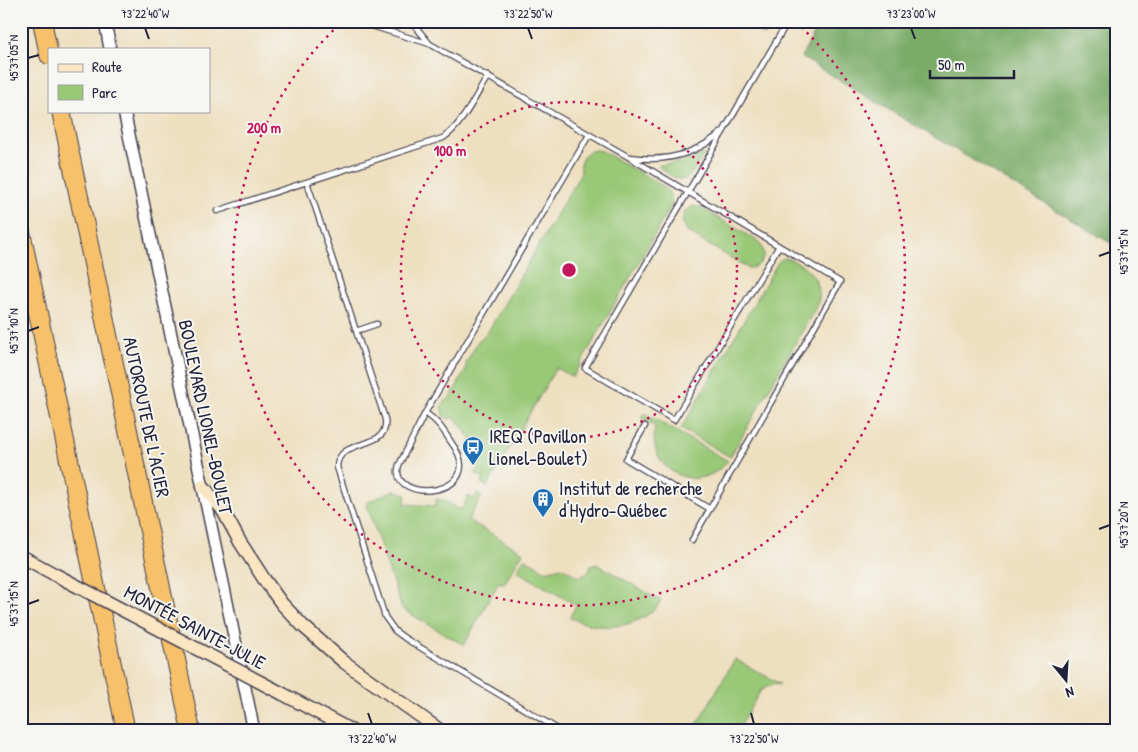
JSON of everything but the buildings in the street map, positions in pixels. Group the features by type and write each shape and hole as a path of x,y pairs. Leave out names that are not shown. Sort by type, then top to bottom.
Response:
{"highway":[{"path":"42,21 48,50"},
{"name":"AUTOROUTE DE L'ACIER","path":"60,112 191,731"},
{"path":"21,232 126,731"}],"main road":[{"path":"203,486 222,509 264,580 303,626 344,662 441,731"},
{"name":"MONTÉE SAINTE-JULIE","path":"21,556 352,731"}],"street":[{"path":"105,21 110,48"},
{"name":"BOULEVARD LIONEL-BOULET","path":"124,112 254,731"}],"lane":[{"path":"363,21 375,27 430,44 627,156 840,282 692,540"},
{"path":"411,21 430,44"},
{"path":"779,246 674,420 585,368 788,21"},
{"path":"217,211 443,138 458,125 488,76"},
{"path":"627,156 653,159 675,158 706,144 725,129"},
{"path":"425,414 435,420 452,442 461,462 461,468 453,483 435,490 413,489 405,486 401,482 397,471 425,414 589,135"},
{"path":"307,182 385,419 382,435 377,439 343,452 338,460 337,467 388,622 395,631 406,639 561,731"},
{"path":"356,331 377,324"},
{"path":"645,426 626,459 710,509"}],"green space":[{"path":"740,21 773,21 764,36"},
{"path":"821,21 1117,21 1117,247 801,57"},
{"path":"596,150 602,151 663,186 671,198 672,204 573,377 556,368 487,487 481,483 484,479 475,473 477,466 473,464 467,445 472,440 454,417 449,419 443,415 441,406 451,396 466,370 466,363 478,341 486,335 581,173 582,158 587,153"},
{"path":"702,154 703,156 686,179 675,178 659,167 659,165 683,162"},
{"path":"693,206 699,207 758,241 764,254 759,264 748,268 687,232 682,220 685,211"},
{"path":"785,258 800,264 812,275 818,288 818,304 730,457 681,429 777,264"},
{"path":"644,413 728,461 716,472 703,477 689,478 677,474 666,467 658,456 654,442 655,426 641,418"},
{"path":"394,490 406,494 405,504 436,506 436,499 444,500 457,509 463,508 468,496 474,499 477,493 482,496 468,520 523,552 504,584 499,582 464,645 402,609 366,503"},
{"path":"524,558 546,571 561,567 579,577 587,574 591,566 597,564 661,601 643,618 632,623 606,626 581,622 570,617 576,605 517,571"},
{"path":"735,659 780,684 761,690 737,731 693,731"}],"place":[{"name":"IREQ (Pavillon Lionel-Boulet)","path":"473,466"},
{"name":"Institut de recherche d'Hydro-Québec","path":"543,518"}]}
